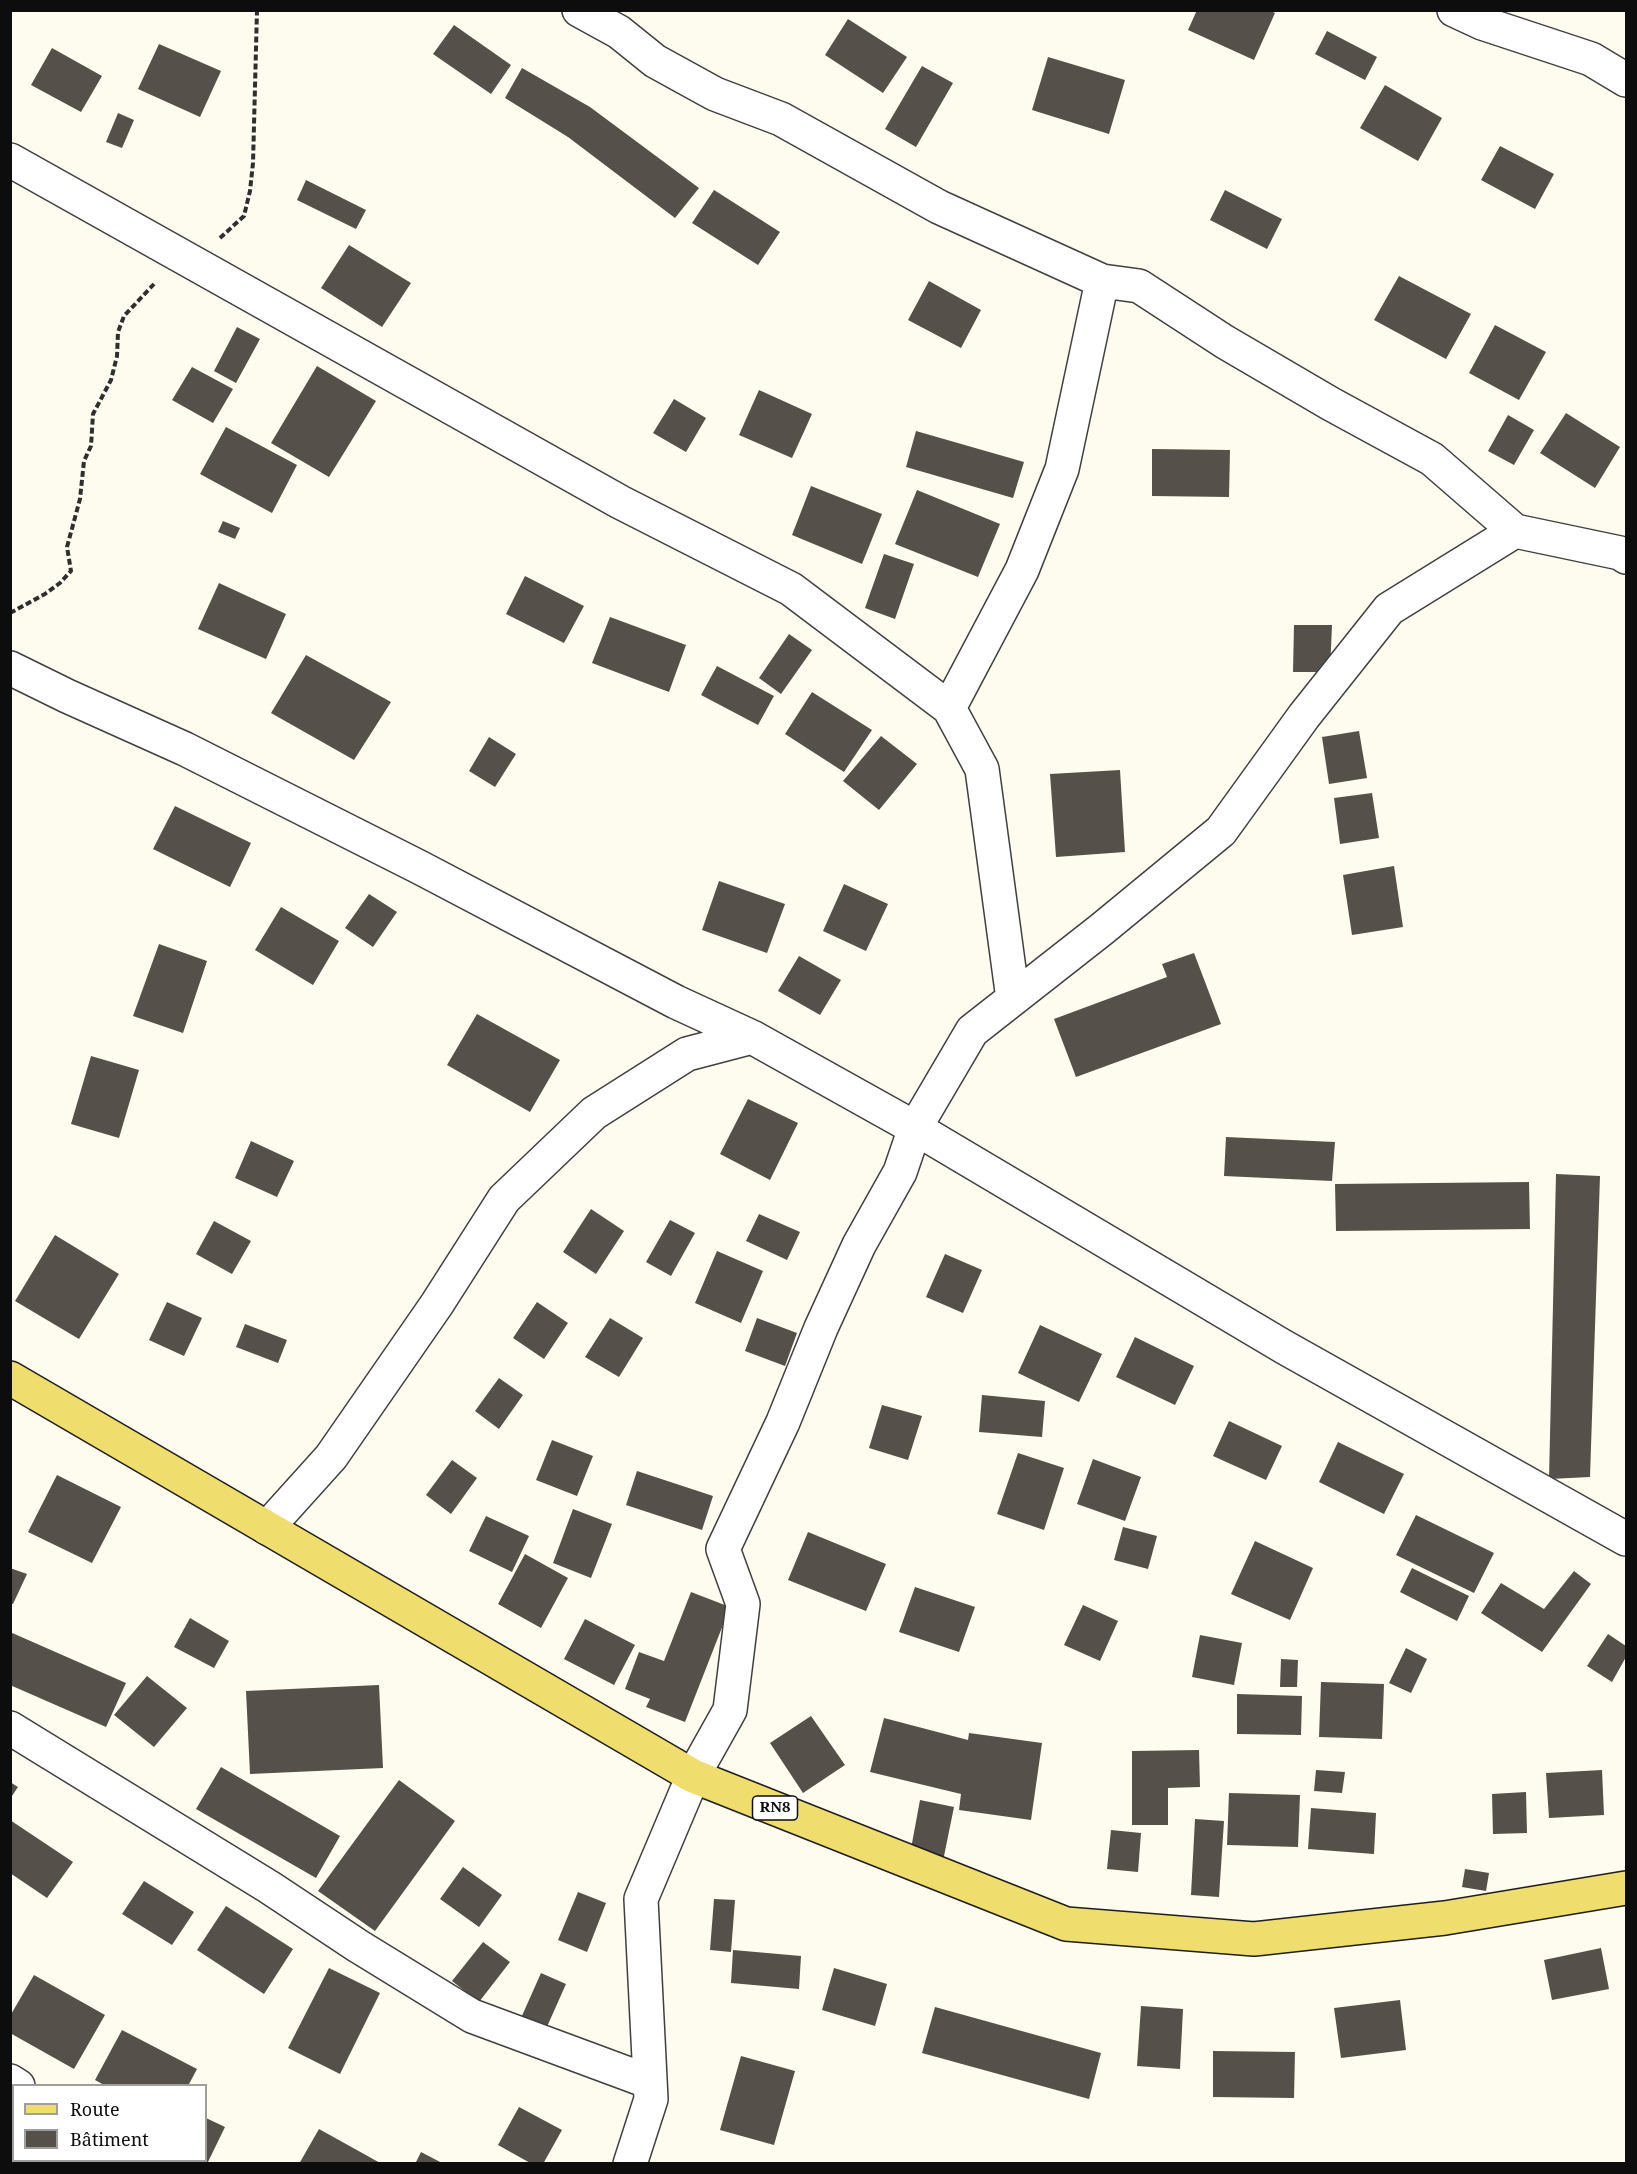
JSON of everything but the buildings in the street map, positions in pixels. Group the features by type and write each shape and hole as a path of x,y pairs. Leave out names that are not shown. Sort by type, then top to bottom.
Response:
{"main road":[{"name":"RN8","path":"10,1378 693,1776 1066,1924 1254,1939 1445,1918 1626,1888"}],"street":[{"path":"579,10 619,32 655,61 715,94 781,119 939,207 1102,281 1139,286 1225,342 1331,404 1432,459 1515,531 1626,557"},
{"path":"1454,10 1482,23 1591,59 1626,80"},
{"path":"10,160 620,502 791,589 950,708 982,769 1012,999"},
{"path":"950,708 1022,570 1062,469 1102,281"},
{"path":"630,2163 651,2100 641,1899 693,1776 730,1710 743,1604 723,1549 783,1422 821,1328 855,1256 900,1172 915,1128 972,1031 1102,929 1221,831 1304,716 1389,609 1515,531"},
{"path":"10,668 185,749 440,878 676,1002 752,1037 915,1128 1274,1341 1626,1539"},
{"path":"267,1528 331,1457 437,1304 504,1199 594,1113 687,1054 752,1037"},
{"path":"10,1728 472,2016 650,2082"}],"path":[{"path":"10,613 45,594 71,572 67,547 80,499 84,461 91,446 93,414 111,380 117,356 118,332 124,316 147,289 158,281 197,264 244,216 253,163 257,10"}]}
